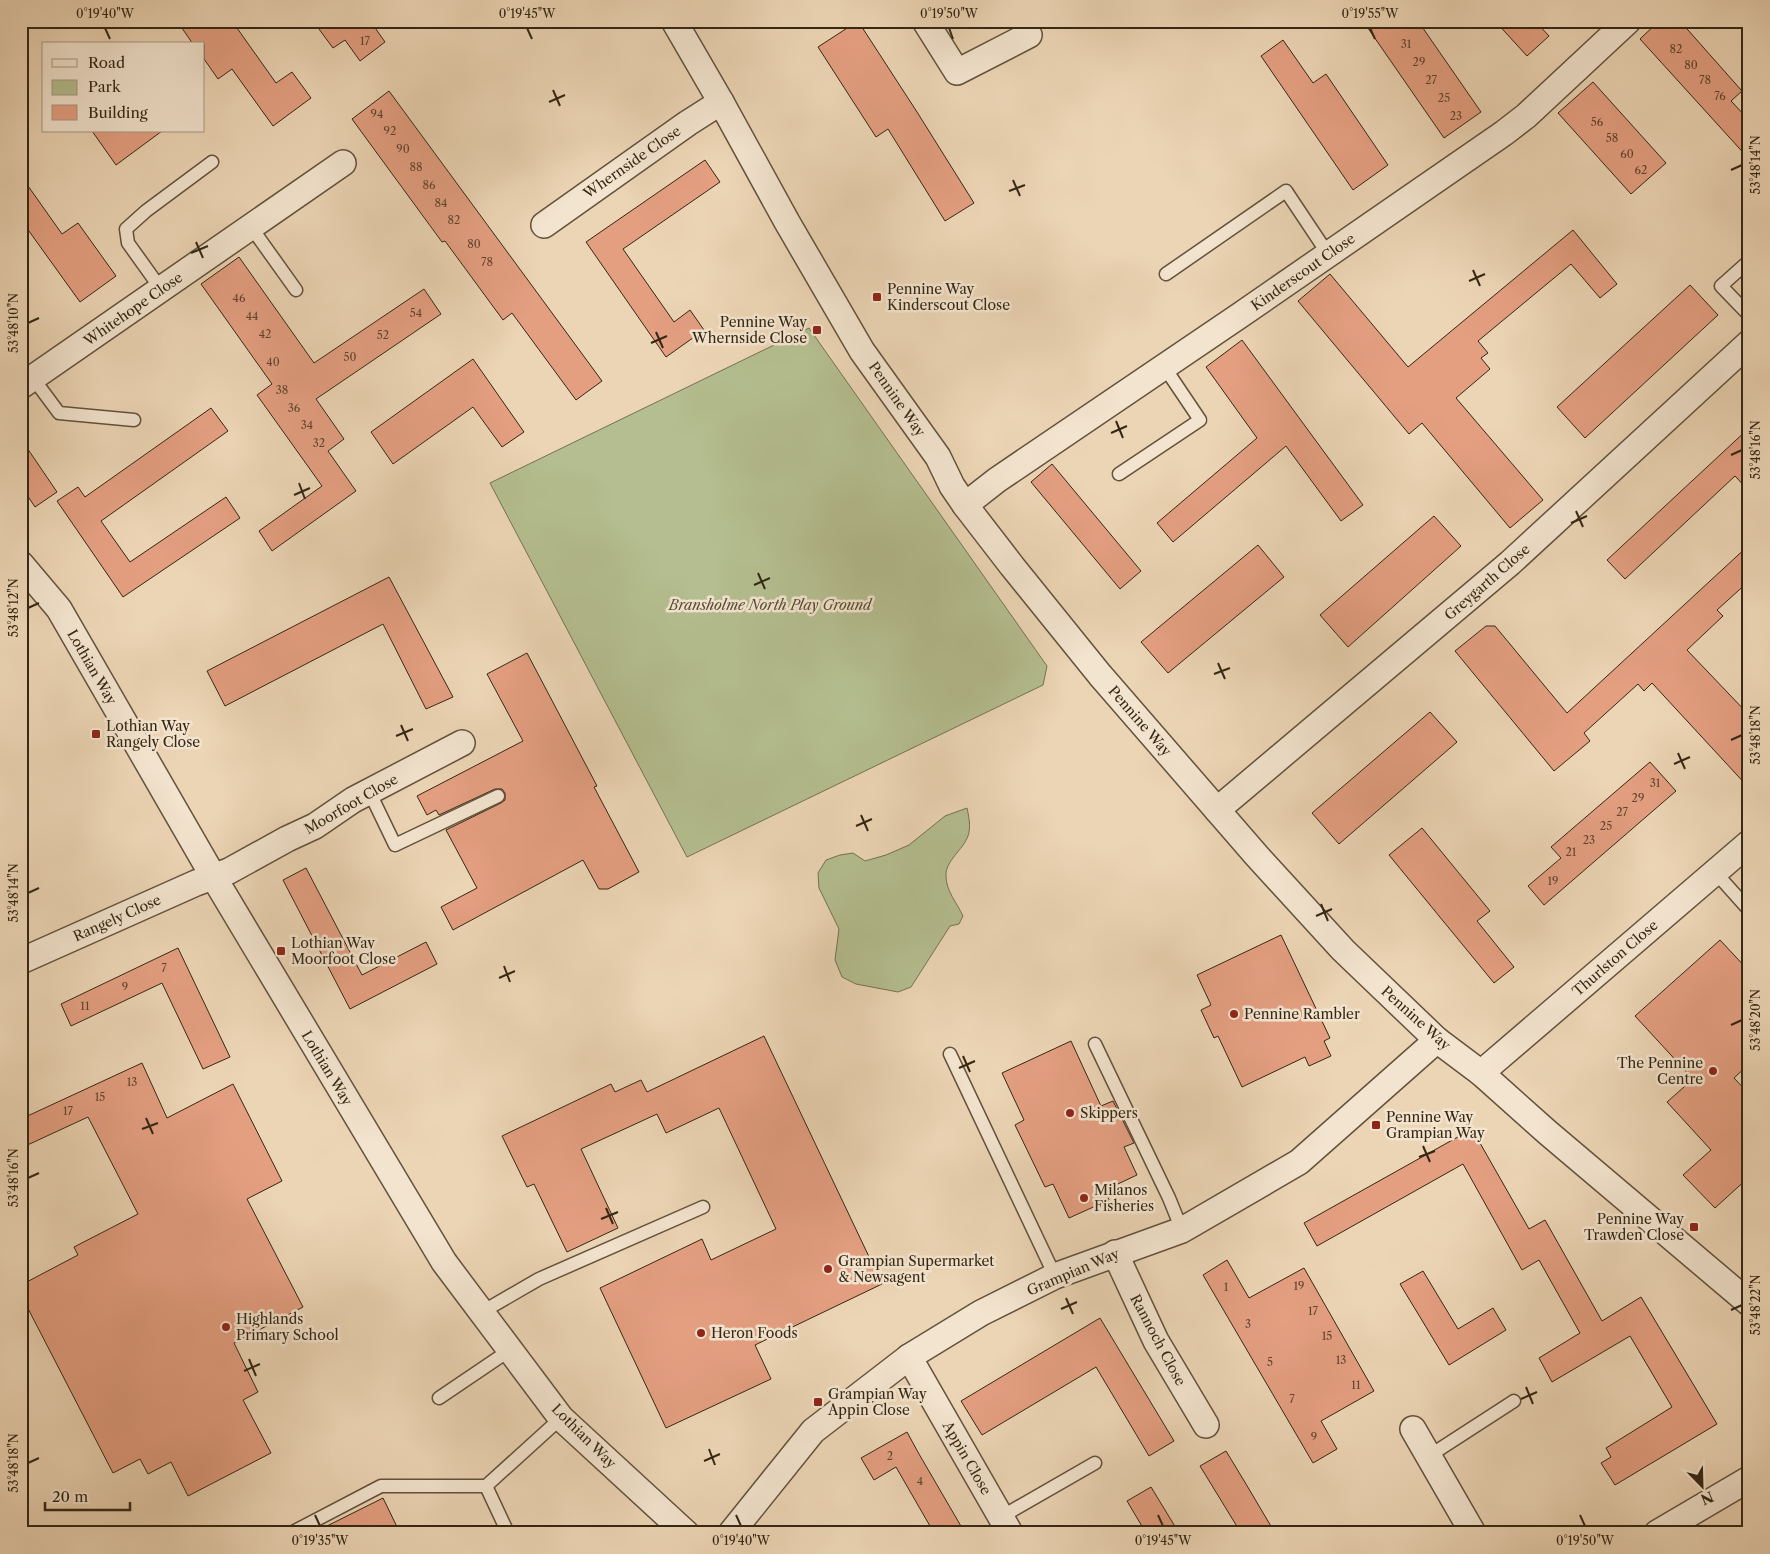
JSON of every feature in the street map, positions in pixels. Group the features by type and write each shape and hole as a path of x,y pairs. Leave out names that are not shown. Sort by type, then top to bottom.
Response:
{"street":[{"name":"Pennine Way","path":"674,21 862,351 938,457 952,486 965,505 1100,675 1217,810 1343,950 1437,1040 1481,1073 1547,1132 1749,1303"},
{"path":"925,21 958,72 1029,35"},
{"name":"Kinderscout Close","path":"965,505 997,480 1165,368 1198,342 1504,133 1526,116 1628,21"},
{"name":"Whernside Close","path":"544,225 688,123 721,102"},
{"name":"Whitehope Close","path":"27,382 343,163"},
{"name":"Greygarth Close","path":"1217,810 1504,568 1749,343"},
{"name":"Lothian Way","path":"21,564 59,609 213,876 444,1262 561,1418 686,1533"},
{"name":"Moorfoot Close","path":"213,876 228,871 286,839 315,826 353,800 462,743"},
{"name":"Thurlston Close","path":"1481,1073 1749,843"},
{"name":"Rangely Close","path":"21,961 213,876"},
{"name":"Grampian Way","path":"731,1533 814,1432 909,1357 981,1313 1055,1276 1182,1230 1299,1162 1437,1040"},
{"name":"Rannoch Close","path":"1115,1253 1156,1341 1206,1425"},
{"name":"Appin Close","path":"909,1357 1006,1525"},
{"path":"1412,1428 1473,1533"},
{"path":"1657,1533 1749,1479"}],"lane":[{"path":"161,290 128,243 126,229 146,211 212,162"},
{"path":"1166,274 1286,191 1328,254"},
{"path":"251,227 296,290"},
{"path":"1749,261 1721,286 1749,315"},
{"path":"1120,474 1200,420 1165,368"},
{"path":"27,382 58,414 134,420"},
{"path":"369,791 395,845 498,796"},
{"path":"1716,872 1749,910"},
{"path":"1095,1044 1169,1198 1182,1230"},
{"path":"950,1054 1055,1276"},
{"path":"482,1312 539,1279 703,1207"},
{"path":"439,1398 510,1350"},
{"path":"1430,1456 1514,1401"},
{"path":"291,1533 381,1486 486,1486 561,1418"},
{"path":"1006,1525 1095,1463"},
{"path":"486,1486 508,1533"}],"green space":[{"name":"Bransholme North Play Ground","path":"809,328 1047,666 1043,685 687,857 490,483"},
{"path":"967,808 970,826 968,836 951,860 946,871 946,881 950,892 963,916 959,924 950,926 911,987 898,992 856,984 842,977 835,960 839,929 819,888 818,873 826,860 853,853 865,861 886,855 909,845 945,816"}],"building":[{"path":"177,21 232,21 276,83 292,72 311,98 273,126 232,69 218,79 205,60 205,42 192,42"},
{"path":"313,21 372,21 385,42 360,61 345,40 333,48"},
{"path":"858,21 974,203 945,221 888,129 876,137 818,47"},
{"path":"1363,21 1418,21 1481,112 1444,138"},
{"path":"1495,21 1535,21 1549,36 1527,56"},
{"path":"1659,21 1680,21 1742,91 1731,101 1749,120 1749,159 1640,39"},
{"path":"1283,40 1313,83 1326,74 1388,165 1353,190 1261,56"},
{"path":"1593,82 1666,163 1631,194 1558,113"},
{"path":"389,91 602,381 576,400 512,313 503,320 445,241 442,242 352,119"},
{"path":"93,132 161,132 116,165"},
{"path":"705,160 720,182 623,249 674,322 690,310 704,330 666,357 586,242"},
{"path":"21,176 62,234 78,223 116,276 80,302 21,220"},
{"path":"1573,230 1617,284 1600,298 1571,264 1478,341 1488,353 1481,358 1490,369 1456,398 1543,500 1510,528 1422,423 1409,434 1298,301 1330,274 1408,367"},
{"path":"239,257 314,363 424,289 441,314 316,399 344,439 328,451 356,491 272,551 259,531 322,486 257,395 272,384 201,284"},
{"path":"1690,285 1718,315 1585,438 1557,407"},
{"path":"1242,340 1363,505 1341,521 1286,446 1173,542 1157,523 1257,438 1206,367"},
{"path":"473,359 524,432 502,447 473,407 393,464 371,432"},
{"path":"211,408 228,431 101,521 130,562 226,497 240,518 123,597 57,501 78,487 85,497"},
{"path":"1749,428 1749,491 1735,476 1625,579 1607,560"},
{"path":"21,439 57,492 35,507 21,486"},
{"path":"1052,464 1141,571 1120,589 1031,482"},
{"path":"1434,516 1461,546 1348,647 1320,615"},
{"path":"1258,545 1284,577 1168,673 1141,642"},
{"path":"1749,545 1749,581 1717,610 1723,616 1687,650 1749,715 1749,788 1652,683 1644,691 1638,684 1584,733 1590,741 1554,771 1455,651 1486,626 1495,626 1567,713"},
{"path":"389,577 453,697 426,709 383,624 225,706 207,671"},
{"path":"527,653 597,786 594,787 639,872 608,889 599,889 583,860 453,930 441,907 477,888 446,830 501,803 505,800 505,793 502,789 495,789 439,815 436,810 427,815 417,796 523,741 487,674"},
{"path":"1430,712 1457,742 1339,844 1312,813"},
{"path":"1650,762 1676,791 1544,905 1528,886 1561,858 1551,847"},
{"path":"1422,828 1490,911 1477,921 1514,967 1494,983 1389,855"},
{"path":"306,868 362,975 426,942 437,964 350,1009 283,880"},
{"name":"Pennine Rambler","path":"1281,935 1330,1038 1324,1041 1331,1056 1309,1066 1305,1057 1242,1087 1218,1036 1214,1038 1201,1010 1211,1005 1197,975"},
{"name":"The Pennine Centre","path":"1720,940 1749,971 1749,1064 1734,1078 1749,1094 1749,1177 1715,1208 1683,1175 1711,1150 1667,1102 1693,1079 1635,1016"},
{"path":"178,948 230,1057 203,1069 162,983 71,1026 61,1004"},
{"path":"764,1036 882,1284 755,1345 771,1379 666,1428 600,1288 702,1239 711,1260 776,1229 719,1108 666,1133 657,1114 581,1149 618,1228 567,1252 534,1184 527,1187 502,1136 611,1084 615,1092 641,1080 647,1092"},
{"name":"Skippers","path":"1071,1041 1101,1106 1113,1101 1134,1143 1124,1147 1137,1175 1105,1190 1109,1200 1069,1218 1053,1184 1045,1187 1015,1125 1024,1120 1002,1073"},
{"path":"142,1063 167,1118 233,1084 282,1181 247,1199 303,1307 234,1343 258,1392 243,1400 271,1453 188,1496 171,1462 148,1474 140,1459 113,1473 21,1295 21,1285 78,1255 74,1247 138,1214 88,1117 21,1148 21,1119"},
{"path":"1472,1129 1529,1229 1545,1220 1602,1321 1641,1297 1717,1424 1615,1485 1601,1463 1611,1457 1606,1448 1672,1407 1630,1336 1552,1382 1539,1358 1580,1333 1539,1260 1522,1270 1463,1164 1317,1246 1304,1223"},
{"path":"1227,1260 1249,1298 1304,1268 1374,1391 1321,1421 1337,1449 1313,1463 1203,1275"},
{"path":"1423,1271 1458,1329 1493,1308 1506,1330 1449,1365 1400,1284"},
{"path":"1100,1318 1174,1441 1149,1456 1096,1367 982,1435 961,1401"},
{"path":"907,1432 965,1533 934,1533 896,1467 874,1480 861,1458"},
{"path":"1226,1451 1275,1533 1241,1533 1200,1466"},
{"path":"1151,1487 1179,1533 1146,1533 1127,1501"},
{"path":"383,1498 400,1533 313,1533"}],"place":[{"name":"Pennine Way Kinderscout Close","path":"877,297"},
{"name":"Pennine Way Whernside Close","path":"817,330"},
{"name":"Lothian Way Rangely Close","path":"96,734"},
{"name":"Lothian Way Moorfoot Close","path":"281,951"},
{"name":"Pennine Rambler","path":"1234,1014"},
{"name":"The Pennine Centre","path":"1713,1071"},
{"name":"Skippers","path":"1070,1113"},
{"name":"Pennine Way Grampian Way","path":"1376,1125"},
{"name":"Milanos Fisheries","path":"1084,1198"},
{"name":"Pennine Way Trawden Close","path":"1694,1227"},
{"name":"Grampian Supermarket & Newsagent","path":"828,1269"},
{"name":"Highlands Primary School","path":"226,1327"},
{"name":"Heron Foods","path":"701,1333"},
{"name":"Grampian Way Appin Close","path":"818,1402"}]}
